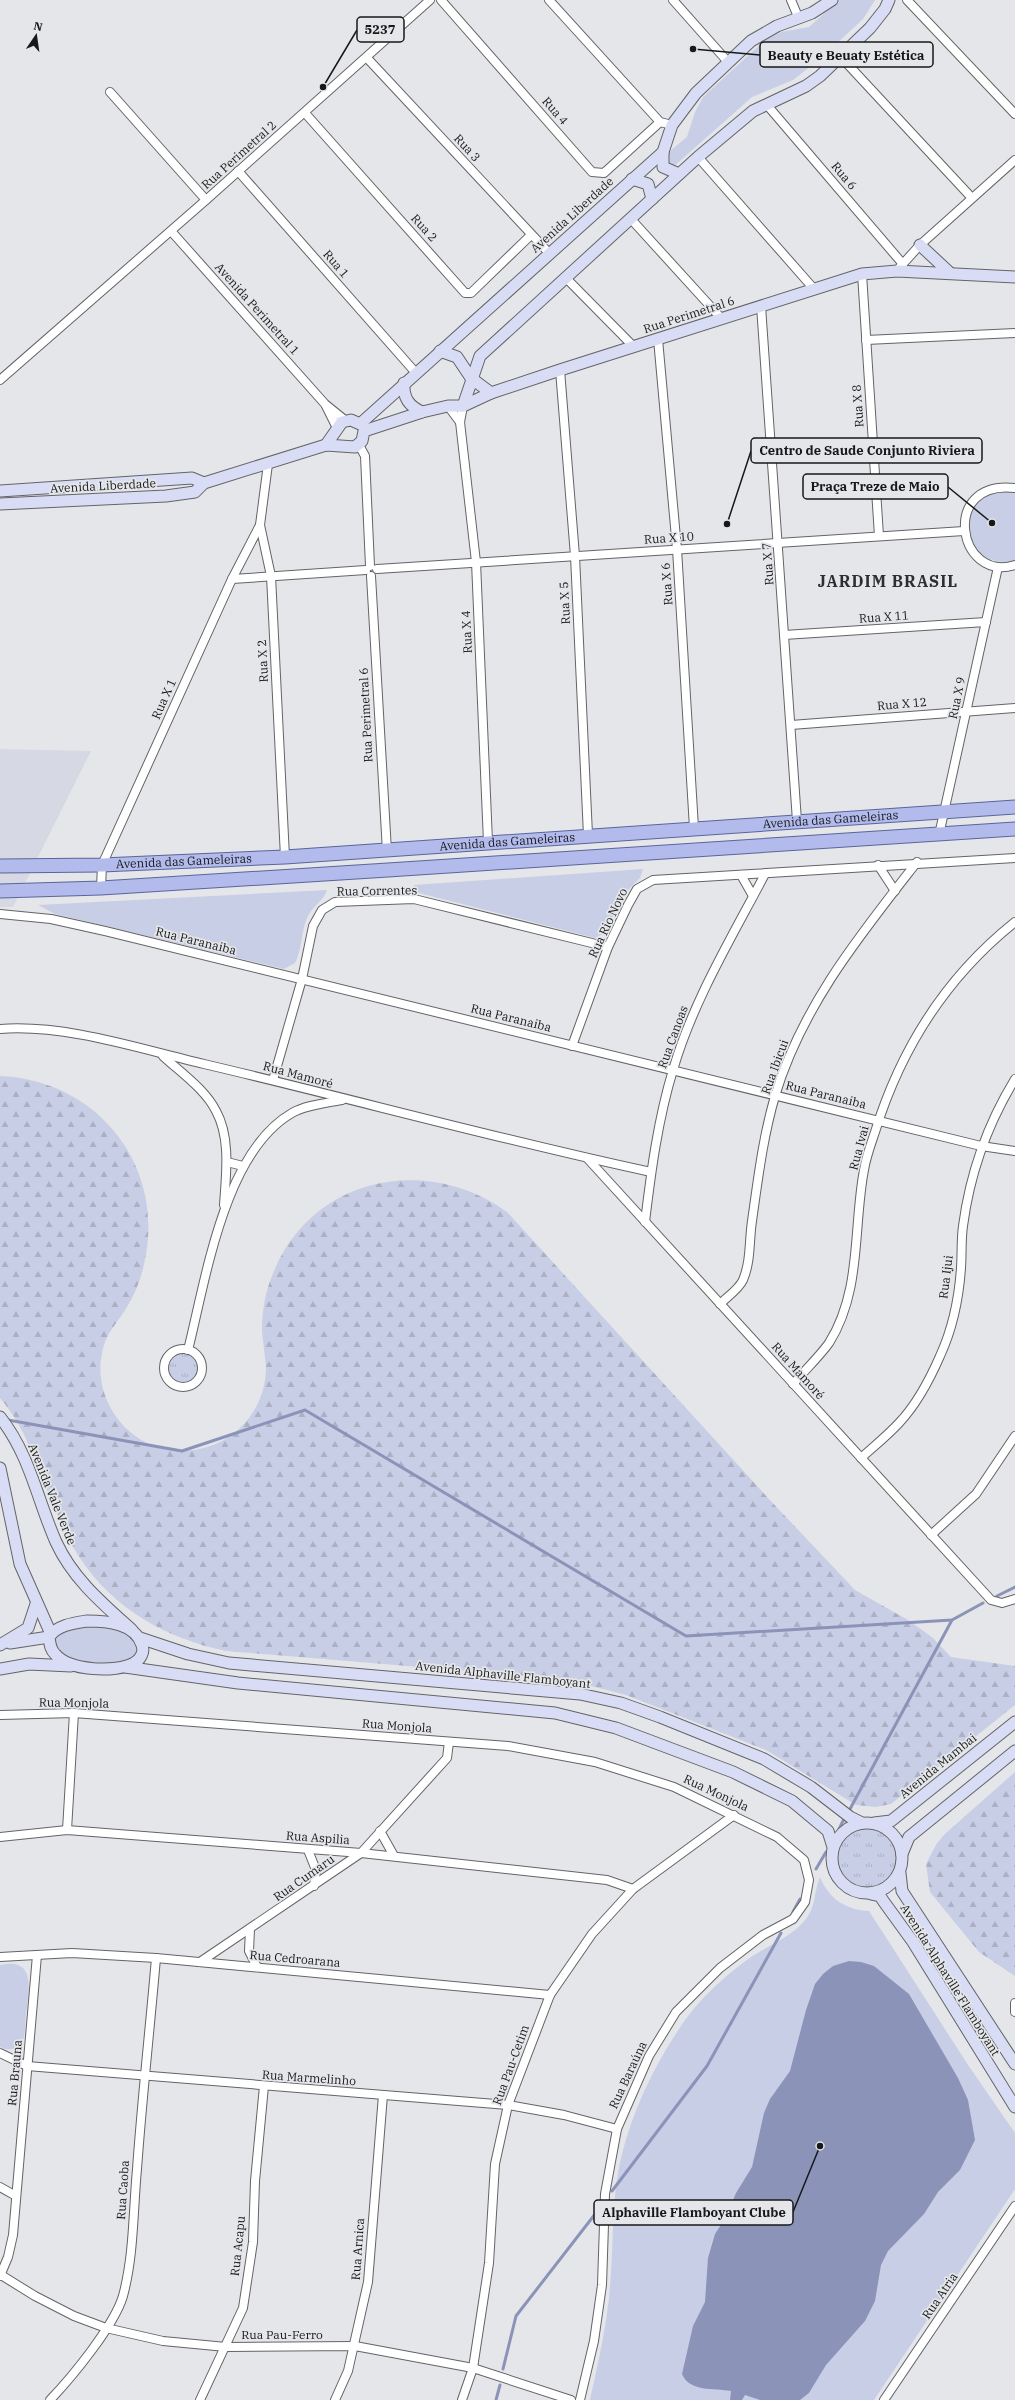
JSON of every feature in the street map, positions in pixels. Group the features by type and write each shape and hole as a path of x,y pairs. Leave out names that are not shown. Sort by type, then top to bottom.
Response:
{"main road":[{"name":"Avenida das Gameleiras","path":"0,866 102,865 387,851 488,842 1015,806"},
{"name":"Avenida das Gameleiras","path":"0,891 101,888 464,866 1015,829"},
{"path":"464,866 486,857 488,853 488,842"}],"street":[{"name":"Rua Perimetral 2","path":"0,380 305,113 430,0"},
{"name":"Rua 4","path":"441,0 592,172 604,173 660,122"},
{"path":"549,0 660,122 672,125"},
{"path":"673,0 728,62"},
{"path":"791,0 799,19"},
{"path":"679,174 663,167 663,152 672,125 696,93 751,42 777,26 812,13 832,0"},
{"path":"463,406 471,378 480,356 698,156 753,111 806,86 820,76 870,28 885,9 889,0"},
{"path":"907,0 1015,114"},
{"path":"840,56 971,198"},
{"name":"Rua 3","path":"367,58 549,253"},
{"path":"110,92 206,200"},
{"name":"Rua 6","path":"767,105 899,267"},
{"name":"Rua 2","path":"305,113 465,293 471,293 531,235"},
{"name":"Avenida Liberdade","path":"346,420 351,420 360,424 663,152"},
{"path":"698,156 814,289"},
{"path":"899,267 920,245 1015,160"},
{"name":"Rua 1","path":"238,171 416,373"},
{"path":"632,179 648,184 652,199"},
{"path":"630,218 721,318"},
{"name":"Avenida Perimetral 1","path":"171,230 325,404 346,420"},
{"path":"920,245 950,273"},
{"name":"Rua Perimetral 6","path":"387,851 364,456 359,445 364,436 364,431 422,412 448,406 463,406 491,393 560,370 862,274 899,267 950,273 1015,277"},
{"name":"Rua X 8","path":"862,274 879,536"},
{"path":"565,277 634,346"},
{"name":"Rua X 7","path":"761,306 797,821"},
{"path":"866,340 1015,333"},
{"name":"Rua X 6","path":"658,339 677,549 694,828"},
{"path":"440,351 457,357 471,378 491,393"},
{"name":"Rua X 5","path":"560,370 575,556 588,836"},
{"path":"404,383 405,398 410,405 422,412"},
{"name":"Avenida Perimetral 1","path":"325,404 336,429"},
{"path":"448,406 460,422"},
{"name":"Rua X 4","path":"463,406 460,422 476,562 488,842"},
{"path":"326,444 336,429 346,420"},
{"path":"336,429 336,439 342,446"},
{"name":"Avenida Liberdade","path":"0,504 166,496 195,492 204,484 326,444 351,448 359,445"},
{"name":"Rua X 2","path":"268,464 260,525 271,576 285,857"},
{"name":"Avenida Liberdade","path":"0,491 192,478 204,484"},
{"path":"1015,488 1002,487 989,489 978,496 969,506 964,518 964,531 967,544 975,555 986,563 998,567 1015,565"},
{"name":"Rua X 1","path":"101,888 102,865 232,579 260,525"},
{"name":"Rua X 10","path":"232,579 964,531"},
{"name":"Rua X 9","path":"939,834 998,567"},
{"name":"Rua X 11","path":"784,635 986,622"},
{"name":"Rua X 12","path":"791,725 1015,708"},
{"name":"Rua Rio Novo","path":"572,1046 608,947 637,889 653,880 765,874 917,862 1015,858"},
{"name":"Rua Ibicui","path":"720,1304 742,1282 750,1260 750,1236 760,1165 776,1096 803,1026 837,966 917,862"},
{"path":"878,865 895,891"},
{"name":"Rua Canoas","path":"645,1222 651,1172 673,1070 700,998 765,874"},
{"path":"741,875 753,896"},
{"name":"Rua Correntes","path":"273,1080 302,979 313,926 322,910 335,902 414,899 608,947"},
{"name":"Rua Paranaiba","path":"0,914 51,919 302,979 981,1146 1015,1151"},
{"name":"Rua Ivai","path":"793,1384 829,1342 846,1305 854,1270 864,1169 878,1121 896,1075 925,1020 952,984 986,946 1015,922"},
{"name":"Rua Mamoré","path":"0,1029 16,1028 74,1034 273,1080 343,1100 651,1172"},
{"path":"162,1054 194,1084 216,1110 224,1136 227,1162 224,1209"},
{"name":"Rua Ijui","path":"861,1458 900,1423 923,1389 940,1355 953,1316 961,1270 963,1228 968,1194 981,1146 1002,1101 1015,1079"},
{"path":"188,1350 224,1209 243,1166 259,1141 292,1112 343,1100"},
{"name":"Rua Mamoré","path":"588,1158 990,1600 1002,1603 1015,1599"},
{"path":"227,1162 243,1166"},
{"path":"188,1350 198,1356 201,1361 202,1373 199,1378 190,1385 178,1386 168,1378 164,1366 170,1354 175,1351 188,1350"},
{"name":"Avenida Vale Verde","path":"0,1417 24,1454 57,1543 72,1569 88,1590 140,1638"},
{"path":"931,1536 976,1494 1015,1436"},
{"path":"0,1468 20,1564 50,1636 50,1648 56,1656 84,1668"},
{"path":"0,1645 28,1628 36,1604"},
{"path":"0,1645 50,1636 60,1628 87,1621 105,1621 132,1630"},
{"path":"125,1667 140,1658 144,1648 140,1638"},
{"name":"Avenida Alphaville Flamboyant","path":"140,1638 188,1654 229,1662 580,1694 621,1703 764,1759 811,1787 850,1817 862,1823"},
{"path":"0,1668 28,1664 105,1670 125,1667 238,1683 555,1713 616,1728 733,1772 792,1801 828,1832 833,1847"},
{"path":"67,1830 74,1713"},
{"name":"Rua Monjola","path":"0,1715 74,1713 508,1746 595,1762 674,1787 777,1837"},
{"name":"Avenida Mambai","path":"874,1823 891,1821 1015,1722"},
{"name":"Rua Cumaru","path":"200,1962 250,1930 361,1853 447,1758 449,1742"},
{"path":"902,1854 895,1836 886,1828 874,1823 862,1823 850,1827 838,1836 833,1847 831,1860 834,1872 847,1888 858,1893 871,1894 882,1890 892,1883 900,1873 902,1854 909,1837 1015,1751"},
{"name":"Rua Pau-Cetim","path":"462,2400 473,2368 489,2263 495,2164 508,2105 550,1994 592,1934 633,1889 734,1815"},
{"name":"Rua Aspilia","path":"0,1837 67,1830 361,1853 607,1880 633,1889"},
{"path":"380,1831 394,1856"},
{"name":"Rua Baraúna","path":"580,2400 594,2341 602,2285 606,2194 617,2129 649,2056 676,2012 720,1968 763,1936 793,1919 805,1902 809,1880 804,1860 777,1837"},
{"path":"308,1850 316,1870 314,1886"},
{"name":"Avenida Alphaville Flamboyant","path":"900,1873 902,1891 1015,2064"},
{"name":"Avenida Alphaville Flamboyant","path":"871,1894 880,1896 913,1942 1015,2107"},
{"path":"250,1930 249,1951 257,1967"},
{"name":"Rua Cedroarana","path":"37,1954 72,1953 156,1958 550,1994"},
{"path":"0,1957 37,1954"},
{"name":"Rua Brauna","path":"0,2276 13,2235 37,1954"},
{"name":"Rua Caoba","path":"50,2400 64,2386 106,2328 122,2297 132,2245 156,1958"},
{"name":"Rua Marmelinho","path":"0,2053 27,2066 145,2077 508,2105 564,2116 617,2129"},
{"name":"Rua Acapu","path":"200,2400 243,2308 253,2242 255,2181 264,2086"},
{"name":"Rua Arnica","path":"335,2400 348,2371 355,2346 368,2282 383,2095"},
{"path":"0,2187 16,2196"},
{"name":"Rua Atria","path":"884,2400 1015,2206"},
{"name":"Rua Pau-Ferro","path":"0,2276 74,2316 106,2328 162,2341 226,2347 355,2346 473,2368 571,2400"}],"shaded area":[{"path":"0,749 91,751 13,907 0,907"},
{"path":"849,1961 861,1962 874,1966 909,1994 958,2078 968,2100 975,2140 960,2170 938,2192 924,2214 888,2251 881,2265 875,2301 865,2321 826,2365 809,2393 800,2400 760,2400 745,2395 742,2400 730,2400 731,2391 703,2388 690,2384 685,2380 682,2374 693,2326 705,2302 708,2258 715,2234 726,2217 736,2193 752,2167 764,2113 770,2099 790,2071 806,2010 815,1984 823,1974 833,1966"}],"green space":[{"path":"839,0 875,0 863,19 821,58 793,80 752,97 672,168 663,158 687,137 695,112 703,97 765,40 781,32 809,27"},
{"path":"1002,491 1015,493 1015,561 997,561 984,556 974,546 969,534 969,521 974,508 985,498"},
{"path":"643,869 640,878 621,897 608,931 595,938 415,892 414,885"},
{"path":"327,890 323,898 307,918 295,963 284,969 55,914 38,905"},
{"path":"0,1076 35,1081 67,1093 95,1112 117,1135 134,1163 145,1194 148,1228 144,1264 133,1297 105,1342 101,1359 101,1375 104,1391 110,1407 119,1420 144,1442 168,1450 183,1451 206,1447 220,1442 230,1436 239,1429 254,1411 263,1390 265,1379 266,1367 262,1324 267,1289 289,1242 313,1216 341,1197 373,1185 407,1180 441,1183 475,1194 507,1212 768,1498 855,1590 908,1620 933,1638 951,1657 1015,1666 1015,1705 891,1804 876,1807 856,1805 766,1750 626,1695 564,1679 226,1651 183,1639 144,1619 125,1607 109,1592 93,1576 80,1558 66,1534 28,1442 16,1420 0,1398"},
{"path":"183,1353 194,1357 198,1368 194,1379 183,1383 172,1379 168,1368 172,1357"},
{"path":"88,1626 112,1629 130,1635 136,1640 139,1646 137,1653 131,1659 122,1663 100,1664 77,1659 59,1652 54,1641 60,1633 73,1628"},
{"path":"1015,1772 1015,1976 979,1952 930,1892 926,1864 937,1843 946,1833"},
{"path":"867,1828 884,1833 892,1841 897,1858 892,1875 884,1883 867,1888 850,1883 842,1875 837,1858 842,1841 850,1833"},
{"path":"820,1877 828,1891 839,1902 846,1906 869,1911 968,2065 1015,2133 1015,2189 874,2400 590,2400 602,2344 609,2301 614,2206 618,2174 631,2124 644,2091 669,2044 694,2008 703,1998 743,1962 788,1935 806,1919 812,1909"},
{"path":"0,1965 17,1965 23,1968 27,1974 29,1989 25,2032 22,2042 18,2047 9,2049 0,2047"}],"waterway":[{"path":"8,1420 182,1451 305,1410 686,1636 952,1620 983,1603"},
{"path":"997,1596 1015,1587"},
{"path":"850,1809 952,1620"},
{"path":"839,1829 844,1819"},
{"path":"816,1869 826,1852"},
{"path":"793,1912 800,1899"},
{"path":"612,2191 707,2066 781,1933"},
{"path":"503,2369 516,2316 599,2209"},
{"path":"496,2400 500,2385"}],"place":[{"name":"Beauty e Beuaty Estética","path":"693,49"},
{"name":"5237","path":"323,87"},
{"name":"Praça Treze de Maio","path":"992,523"},
{"name":"Centro de Saude Conjunto Riviera","path":"727,524"},
{"name":"Alphaville Flamboyant Clube","path":"820,2146"}],"district":[{"name":"JARDIM BRASIL","path":"888,581"}]}
